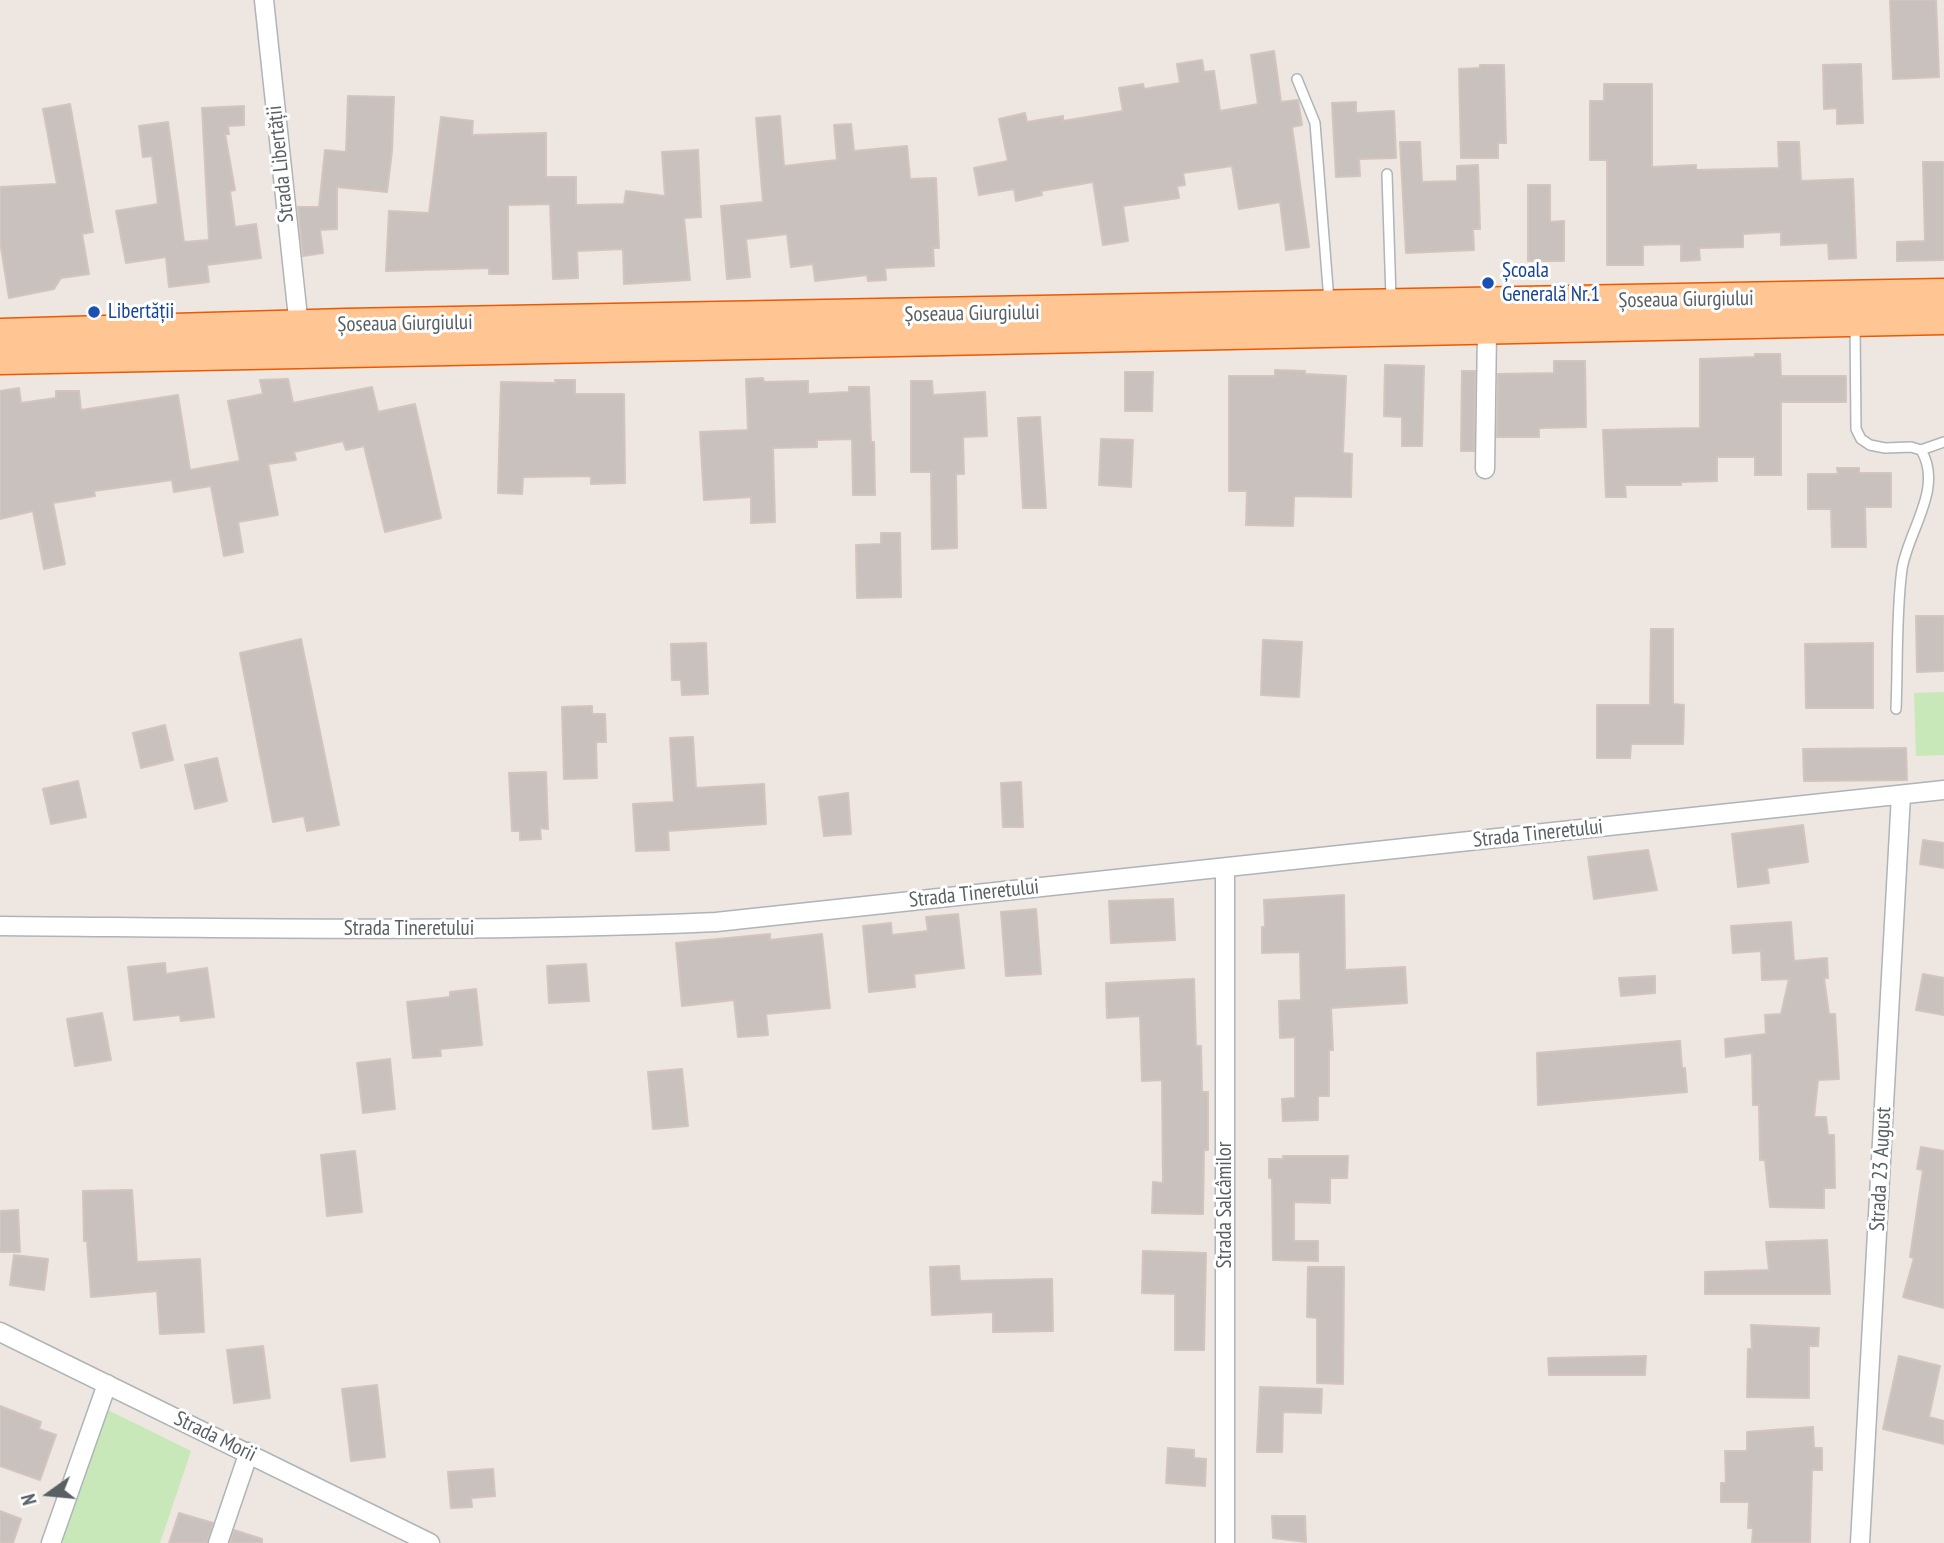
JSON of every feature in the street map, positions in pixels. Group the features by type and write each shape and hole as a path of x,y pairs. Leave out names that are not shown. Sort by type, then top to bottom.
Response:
{"highway":[{"name":"Șoseaua Giurgiului","path":"0,334 360,324 1944,294"},
{"name":"Șoseaua Giurgiului","path":"0,359 1944,319"}],"street":[{"name":"Strada Libertății","path":"264,0 299,327"},
{"path":"1485,469 1487,330"},
{"name":"Strada Tineretului","path":"0,926 437,930 598,928 716,922 1944,790"},
{"name":"Strada 23 August","path":"1860,1543 1901,794"},
{"name":"Strada Salcâmilor","path":"1225,868 1226,1543"},
{"name":"Strada Morii","path":"0,1332 430,1543"},
{"path":"51,1543 107,1384"},
{"path":"218,1543 249,1452"}],"lane":[{"path":"1297,79 1315,123 1330,307"},
{"path":"1387,174 1391,306"},
{"path":"1855,321 1856,429 1861,439 1870,445 1921,450 1944,442"},
{"path":"1896,709 1902,568 1908,544 1920,518 1928,479 1926,459 1921,450"}],"green space":[{"path":"1944,692 1944,755 1916,756 1914,693"},
{"path":"108,1410 191,1451 160,1543 62,1543"}],"building":[{"path":"1890,0 1936,0 1939,77 1893,79"},
{"path":"1274,51 1281,102 1298,100 1302,125 1292,127 1309,247 1286,250 1280,202 1239,209 1232,166 1183,173 1185,185 1177,186 1179,198 1123,206 1128,241 1103,245 1093,182 1041,191 1042,195 1016,201 1014,189 979,195 974,168 1008,161 999,119 1025,113 1027,122 1063,116 1063,121 1123,111 1119,88 1143,84 1144,89 1180,83 1177,64 1202,60 1204,72 1214,71 1220,111 1258,104 1251,55"},
{"path":"1861,64 1863,123 1837,124 1837,108 1824,109 1823,65"},
{"path":"1480,65 1504,65 1506,143 1498,143 1498,158 1461,158 1459,69 1480,68"},
{"path":"1604,84 1652,84 1652,167 1696,165 1696,170 1779,168 1778,142 1799,142 1801,181 1853,179 1856,258 1829,259 1828,243 1781,245 1781,232 1743,234 1743,247 1699,248 1700,260 1681,261 1681,244 1643,245 1643,265 1607,265 1607,160 1590,160 1590,101 1604,101"},
{"path":"348,96 394,97 387,192 337,187 337,229 320,230 323,253 303,256 298,207 319,207 325,150 346,152"},
{"path":"1356,102 1356,113 1394,111 1396,158 1359,159 1360,176 1336,177 1332,103"},
{"path":"70,104 93,232 82,234 89,274 61,278 54,289 9,298 0,241 0,187 57,184 43,109"},
{"path":"244,106 244,125 228,126 229,134 225,134 235,190 230,191 235,227 256,224 261,258 207,265 209,282 169,287 166,257 126,263 116,211 158,204 152,156 143,157 139,126 168,122 184,242 209,240 202,108"},
{"path":"780,116 784,166 837,160 834,125 851,124 854,151 907,146 910,179 936,178 939,248 933,248 934,266 885,268 886,280 868,281 867,275 815,281 813,264 791,267 787,234 746,239 750,277 727,279 721,206 763,202 756,118"},
{"path":"441,117 473,121 472,135 546,133 546,177 576,177 576,205 624,204 626,191 665,196 662,152 698,150 701,217 684,218 690,280 624,284 623,249 577,251 578,278 553,279 550,204 508,205 508,274 489,274 489,268 386,271 389,211 429,213"},
{"path":"1400,142 1420,142 1422,182 1457,181 1457,166 1478,165 1480,229 1473,229 1474,250 1406,253"},
{"path":"1923,162 1944,162 1944,260 1897,261 1897,242 1925,241"},
{"path":"1528,185 1550,185 1550,222 1564,221 1564,261 1528,261"},
{"path":"1755,354 1780,354 1781,376 1846,376 1846,402 1781,402 1781,475 1755,475 1755,457 1717,457 1717,481 1681,482 1681,485 1625,485 1626,497 1606,497 1603,430 1700,428 1700,359 1755,357"},
{"path":"1554,361 1585,361 1586,427 1539,428 1539,437 1497,437 1498,374 1554,373"},
{"path":"1385,365 1424,366 1422,446 1402,446 1402,417 1384,416"},
{"path":"1275,370 1346,376 1343,453 1352,454 1351,497 1294,496 1293,526 1246,525 1247,491 1229,491 1229,376 1275,376"},
{"path":"1462,371 1475,371 1474,451 1461,451"},
{"path":"1125,372 1153,372 1152,411 1125,411"},
{"path":"763,378 764,382 808,381 808,394 849,392 849,387 869,387 875,495 853,495 852,439 817,440 817,447 773,448 775,522 751,523 751,497 704,500 700,432 748,430 746,379"},
{"path":"288,379 293,403 372,387 378,412 415,404 441,518 385,532 364,446 346,450 343,441 294,452 296,460 268,464 278,515 238,522 243,552 224,556 211,486 174,492 172,480 94,491 95,496 53,503 65,564 44,569 33,511 0,519 0,391 19,388 21,403 56,398 56,391 79,391 81,410 178,395 190,470 240,461 228,401 263,394 260,380"},
{"path":"555,380 575,380 575,394 624,394 625,483 591,484 591,476 523,477 522,494 498,493 501,382 556,383"},
{"path":"911,381 932,381 933,395 985,392 987,436 963,437 964,474 956,474 957,548 932,549 931,472 911,472"},
{"path":"1040,417 1046,508 1023,508 1018,418"},
{"path":"1101,439 1133,440 1131,487 1099,485"},
{"path":"1837,468 1859,468 1859,473 1891,473 1891,507 1865,507 1866,547 1832,547 1831,509 1808,509 1808,474 1838,474"},
{"path":"881,533 900,533 901,597 857,598 856,545 881,544"},
{"path":"1916,616 1944,616 1944,671 1917,672"},
{"path":"1651,629 1673,629 1673,704 1684,705 1683,744 1631,744 1630,758 1597,758 1597,705 1650,705"},
{"path":"301,639 339,825 307,831 304,816 273,822 240,653"},
{"path":"1263,640 1302,642 1299,697 1261,695"},
{"path":"706,643 708,694 682,695 681,680 672,680 671,644"},
{"path":"1873,643 1873,708 1806,708 1805,644"},
{"path":"592,706 592,714 605,714 606,742 596,742 597,778 564,779 562,707"},
{"path":"165,725 173,760 141,768 133,733"},
{"path":"693,737 696,788 764,784 766,824 668,831 669,850 636,851 633,804 674,802 670,738"},
{"path":"1906,748 1907,780 1804,781 1803,749"},
{"path":"217,758 227,801 195,809 185,765"},
{"path":"546,772 548,829 540,828 541,839 520,840 520,831 512,831 509,773"},
{"path":"78,781 86,817 51,824 43,789"},
{"path":"1021,782 1023,827 1003,827 1001,783"},
{"path":"848,793 851,834 824,836 819,797"},
{"path":"1803,825 1808,862 1767,868 1769,883 1738,887 1732,834"},
{"path":"1923,840 1944,843 1944,868 1920,864"},
{"path":"1648,850 1657,890 1594,899 1588,857"},
{"path":"1344,895 1345,970 1405,967 1407,1003 1331,1008 1333,1050 1329,1050 1329,1096 1318,1096 1318,1120 1283,1121 1282,1099 1295,1098 1295,1037 1280,1038 1279,1001 1301,1000 1300,952 1262,953 1264,900"},
{"path":"1173,899 1175,940 1111,943 1109,901"},
{"path":"1036,909 1041,974 1006,976 1001,912"},
{"path":"958,914 964,968 914,974 915,987 869,992 863,926 891,923 892,935 928,931 926,917"},
{"path":"1791,922 1794,961 1827,958 1828,978 1824,978 1829,1014 1835,1014 1839,1079 1818,1080 1814,1117 1826,1117 1828,1135 1834,1135 1835,1188 1824,1188 1824,1208 1770,1207 1765,1160 1760,1160 1759,1105 1753,1105 1752,1053 1726,1057 1725,1039 1766,1034 1765,1015 1781,1014 1789,979 1762,980 1761,951 1733,953 1731,926"},
{"path":"770,934 770,940 822,934 830,1008 766,1014 768,1035 738,1037 734,1000 682,1006 676,943"},
{"path":"165,963 166,974 207,968 214,1017 181,1021 180,1015 134,1020 128,967"},
{"path":"586,964 589,1001 549,1003 547,966"},
{"path":"1923,974 1944,978 1944,1015 1916,1010"},
{"path":"1655,976 1655,993 1621,996 1619,978"},
{"path":"1194,979 1196,1046 1201,1046 1202,1092 1208,1092 1208,1150 1204,1150 1203,1214 1152,1213 1153,1182 1163,1183 1162,1080 1142,1081 1140,1016 1107,1018 1106,983"},
{"path":"476,989 482,1045 440,1049 441,1056 413,1058 407,1002 450,997 450,992"},
{"path":"102,1013 111,1060 75,1066 67,1019"},
{"path":"1680,1041 1687,1092 1538,1105 1537,1053"},
{"path":"390,1059 395,1109 363,1113 357,1063"},
{"path":"682,1069 688,1126 653,1129 648,1072"},
{"path":"1921,1147 1944,1151 1944,1308 1903,1297 1914,1258 1910,1257 1923,1170 1917,1169"},
{"path":"355,1151 362,1212 327,1216 321,1155"},
{"path":"1283,1156 1348,1156 1347,1178 1330,1178 1330,1203 1294,1202 1294,1241 1318,1241 1318,1261 1273,1260 1272,1178 1269,1178 1269,1159 1283,1159"},
{"path":"132,1190 137,1262 200,1259 204,1332 160,1334 157,1291 91,1297 87,1241 84,1241 83,1191"},
{"path":"18,1210 20,1252 0,1252 0,1211"},
{"path":"1827,1240 1830,1294 1705,1294 1705,1272 1769,1270 1766,1242"},
{"path":"1143,1251 1206,1253 1204,1350 1175,1350 1175,1294 1142,1293"},
{"path":"14,1255 48,1259 44,1290 10,1285"},
{"path":"959,1266 960,1281 1052,1279 1053,1331 993,1332 993,1312 932,1315 930,1267"},
{"path":"1308,1267 1344,1267 1343,1384 1317,1383 1317,1318 1307,1317"},
{"path":"1751,1325 1819,1328 1818,1346 1809,1346 1809,1398 1747,1397 1748,1349 1752,1349"},
{"path":"263,1346 270,1398 234,1403 227,1350"},
{"path":"1646,1356 1645,1375 1549,1375 1548,1358"},
{"path":"1899,1356 1940,1366 1929,1417 1944,1421 1944,1444 1883,1429"},
{"path":"377,1385 385,1457 351,1461 342,1389"},
{"path":"1260,1387 1322,1389 1321,1413 1283,1412 1282,1452 1257,1452"},
{"path":"0,1406 41,1422 39,1429 56,1435 40,1480 0,1466"},
{"path":"1813,1427 1814,1448 1822,1448 1822,1470 1812,1470 1810,1543 1752,1543 1753,1528 1748,1528 1749,1502 1721,1502 1721,1483 1726,1483 1725,1451 1747,1451 1747,1432"},
{"path":"1168,1448 1194,1450 1194,1458 1206,1459 1205,1486 1166,1483"},
{"path":"493,1469 495,1496 471,1498 472,1507 451,1508 448,1472"},
{"path":"0,1511 21,1519 13,1543 0,1543"},
{"path":"179,1513 213,1523 207,1543 169,1543"},
{"path":"1272,1516 1305,1516 1306,1542 1273,1538"},
{"path":"234,1530 262,1539 262,1543 230,1543"}],"place":[{"name":"Școala Generală Nr.1","path":"1488,283"},
{"name":"Libertății","path":"94,312"}]}
